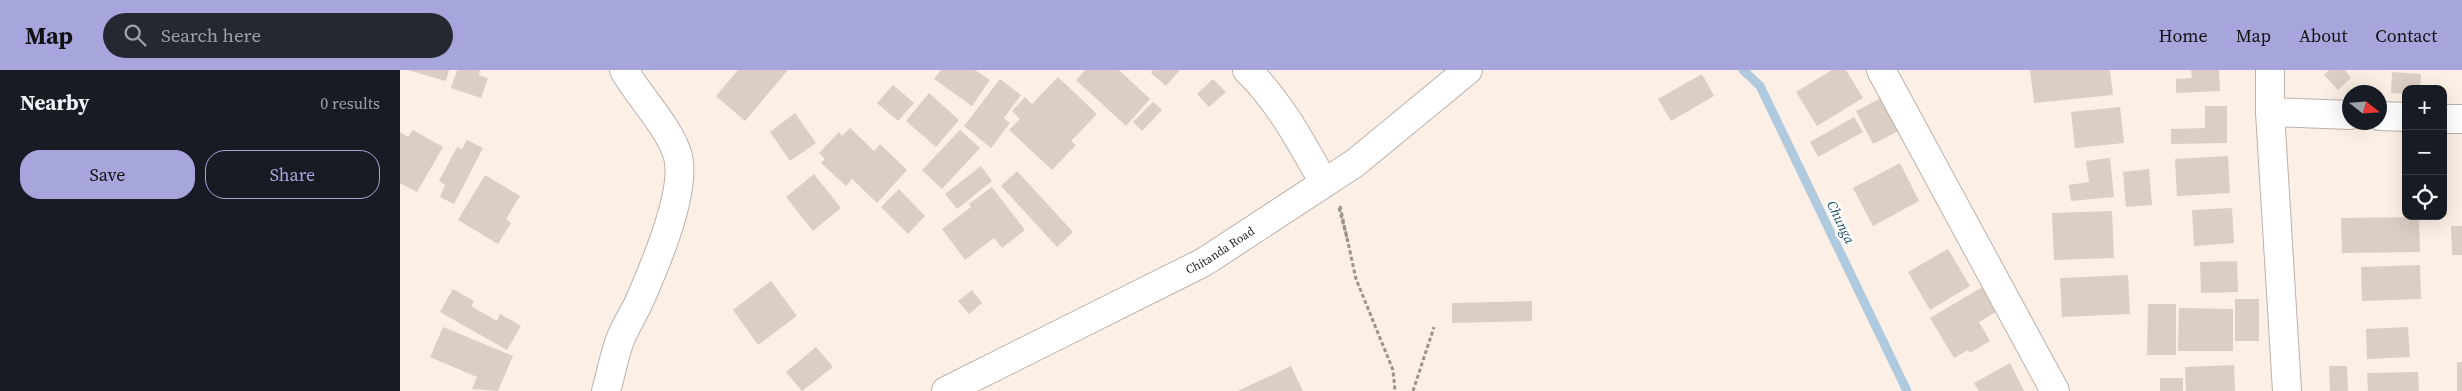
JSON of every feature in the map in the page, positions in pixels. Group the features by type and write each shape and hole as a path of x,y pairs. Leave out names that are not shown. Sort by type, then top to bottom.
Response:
{"street":[{"path":"606,391 621,339 639,302 670,218 677,195 681,169 677,152 666,131 624,70"},
{"path":"1247,70 1264,87 1328,181"},
{"name":"Chitanda Road","path":"946,391 1204,262 1355,163 1468,70"},
{"path":"1881,70 2055,391"},
{"path":"2270,70 2270,112 2287,391"},
{"path":"2270,112 2342,115"},
{"path":"2387,116 2402,117"},
{"path":"2447,119 2462,119"}],"path":[{"path":"1328,181 1336,188 1356,279 1393,370 1396,391"},
{"path":"1414,391 1434,327"}],"building":[{"path":"408,70 449,70 446,81"},
{"path":"457,70 480,70 479,75 488,78 481,98 451,88"},
{"path":"738,70 788,70 745,121 716,96"},
{"path":"941,70 975,70 990,80 972,106 934,79"},
{"path":"1085,70 1119,70 1150,99 1126,126 1076,80"},
{"path":"1153,70 1180,70 1166,86 1151,73"},
{"path":"1832,70 1846,70 1863,98 1817,126 1796,92"},
{"path":"2030,70 2110,70 2113,95 2034,103"},
{"path":"2191,70 2219,70 2220,91 2176,93 2176,79 2192,78"},
{"path":"2329,70 2345,70 2351,78 2338,90 2324,75"},
{"path":"2392,72 2421,74 2420,85 2402,85 2402,94 2391,93"},
{"path":"1702,74 1714,96 1671,121 1658,99"},
{"path":"1058,77 1097,114 1071,141 1076,145 1052,170 1009,130 1020,119 1012,111 1025,97 1032,104"},
{"path":"1000,79 1021,95 1004,118 1010,123 991,148 964,126"},
{"path":"1213,79 1226,92 1209,107 1197,94"},
{"path":"893,85 914,103 898,121 877,103"},
{"path":"929,93 959,120 936,147 906,121"},
{"path":"1885,96 1902,129 1873,144 1856,111"},
{"path":"1153,102 1162,110 1142,131 1133,122"},
{"path":"2205,106 2227,106 2227,143 2171,144 2171,129 2205,128"},
{"path":"2120,107 2124,143 2075,148 2071,112"},
{"path":"795,113 816,143 790,161 770,132"},
{"path":"1854,117 1863,132 1818,157 1810,142"},
{"path":"850,128 874,151 880,144 907,170 877,203 852,179 846,186 821,163 825,159 819,153 839,132 842,136"},
{"path":"413,130 443,147 417,192 400,183 400,132 408,137"},
{"path":"960,130 980,148 942,189 922,170"},
{"path":"467,140 483,148 454,204 440,197 445,185 439,181 457,147 462,149"},
{"path":"2228,156 2230,193 2177,196 2175,159"},
{"path":"2110,158 2114,197 2071,201 2069,185 2089,182 2086,161"},
{"path":"1900,163 1919,201 1873,226 1853,188"},
{"path":"981,166 992,181 957,209 945,194"},
{"path":"2149,169 2152,205 2126,207 2123,172"},
{"path":"1017,171 1073,232 1057,247 1001,186"},
{"path":"814,174 841,208 813,231 786,197"},
{"path":"485,175 520,196 506,219 511,223 498,244 458,220"},
{"path":"992,187 1025,230 1002,248 994,238 965,260 942,229 971,207 969,204"},
{"path":"899,189 925,216 908,234 881,207"},
{"path":"2232,208 2234,243 2194,246 2192,210"},
{"path":"2112,211 2114,258 2054,260 2052,213"},
{"path":"2402,217 2402,220 2419,220 2420,252 2342,253 2341,218"},
{"path":"2451,226 2462,226 2462,255 2452,255"},
{"path":"1948,249 1970,286 1930,310 1908,272"},
{"path":"2237,261 2238,292 2201,293 2200,262"},
{"path":"2420,265 2421,299 2362,301 2361,267"},
{"path":"2128,275 2130,314 2062,317 2060,278"},
{"path":"771,281 797,316 758,345 733,310"},
{"path":"1984,286 1998,311 1979,322 1990,341 1970,353 1968,350 1954,358 1930,318"},
{"path":"453,289 474,301 471,306 497,321 500,314 521,326 507,350 440,312"},
{"path":"972,290 982,303 969,314 958,301"},
{"path":"2235,299 2259,299 2259,341 2235,341"},
{"path":"1532,301 1532,321 1452,323 1452,303"},
{"path":"2148,304 2176,304 2176,355 2147,355"},
{"path":"2179,308 2233,309 2233,351 2178,351"},
{"path":"443,327 513,356 498,391 472,389 477,377 430,357"},
{"path":"2408,327 2410,357 2367,359 2366,329"},
{"path":"816,347 833,367 802,391 786,372"},
{"path":"2457,362 2462,362 2462,391 2457,391"},
{"path":"2010,363 2024,391 1979,391 1974,383"},
{"path":"2234,365 2235,391 2186,391 2185,367"},
{"path":"1291,366 1303,391 1238,391"},
{"path":"2329,366 2347,366 2348,391 2330,391"},
{"path":"2418,372 2419,391 2368,391 2367,373"},
{"path":"2160,378 2183,378 2183,391 2160,391"}],"waterway":[{"name":"Chunga","path":"1743,70 1760,86 1907,391"}]}
